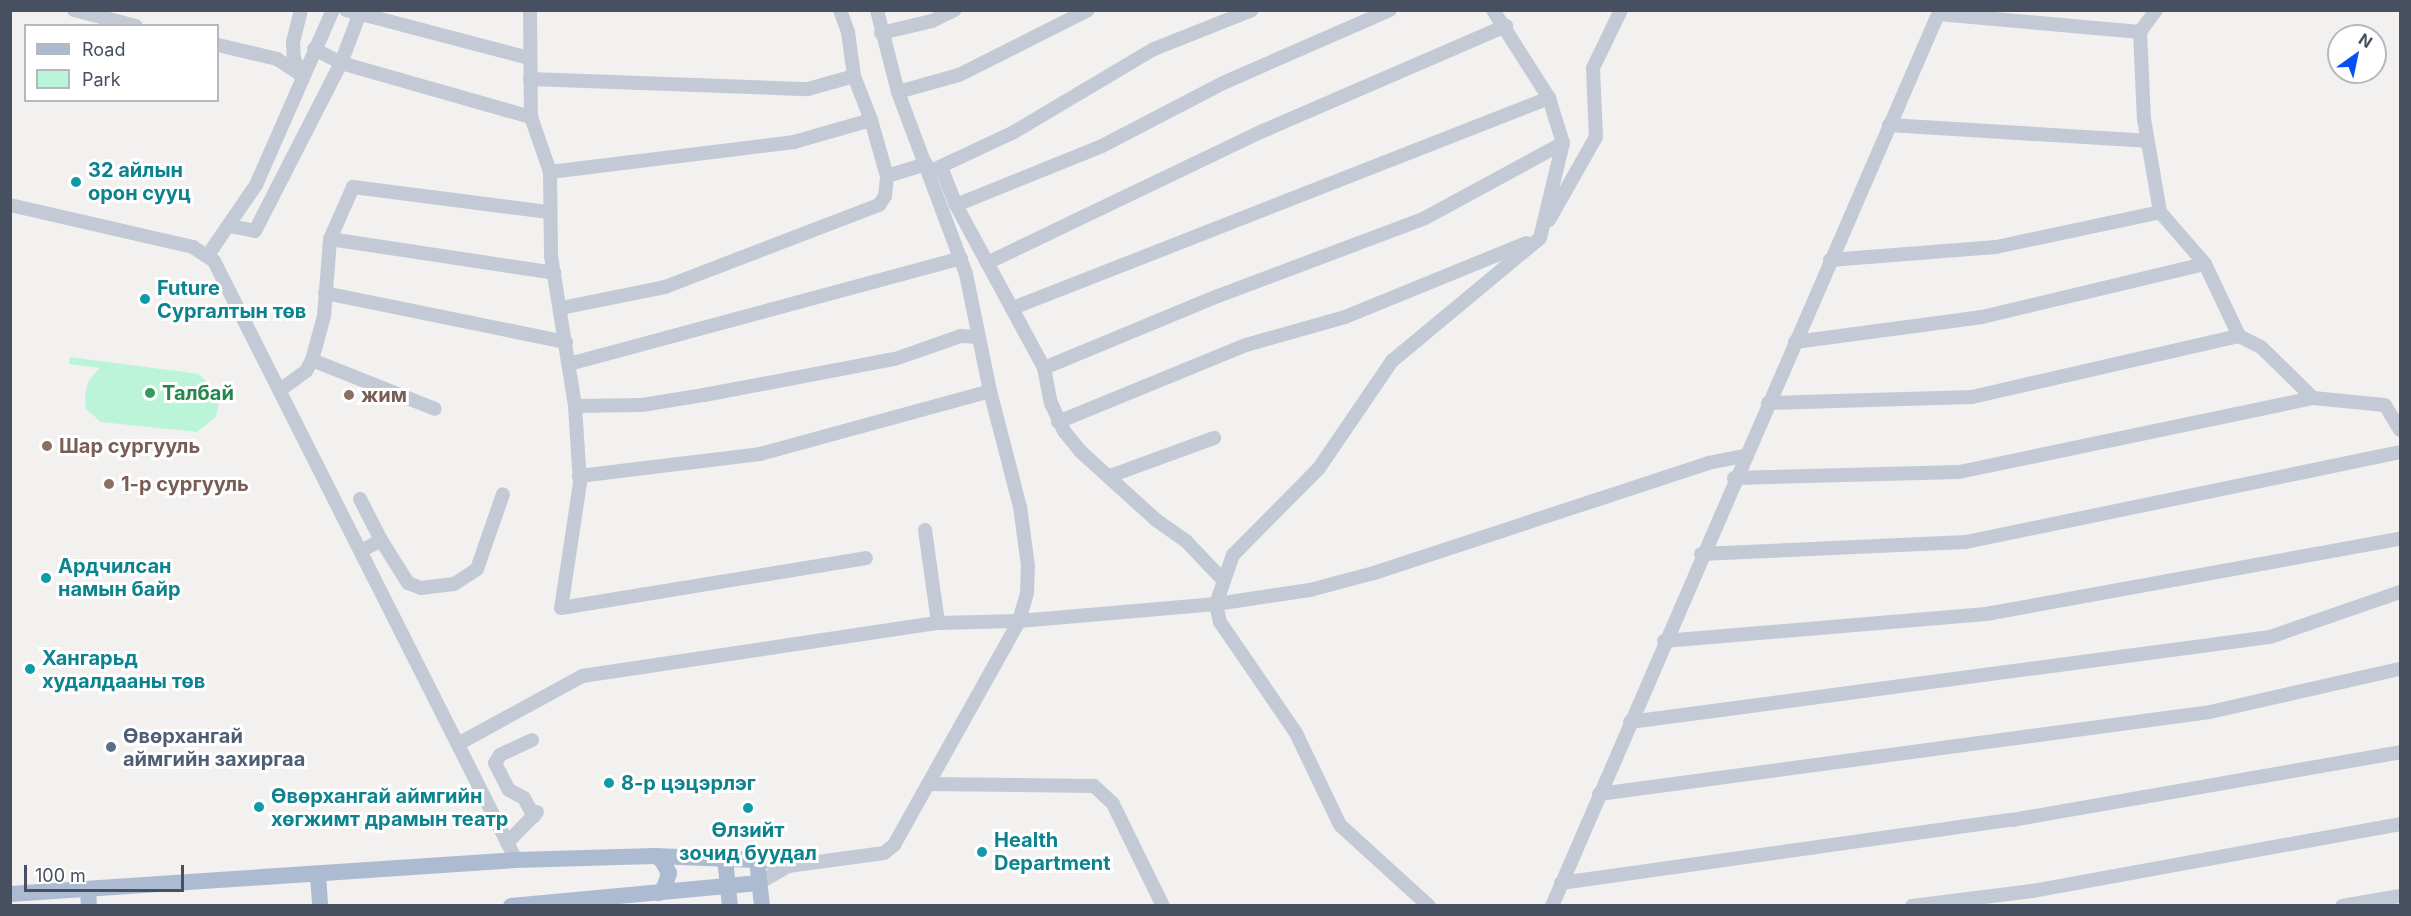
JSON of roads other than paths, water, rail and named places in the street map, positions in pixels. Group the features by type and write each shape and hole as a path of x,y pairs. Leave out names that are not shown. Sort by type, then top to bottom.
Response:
{"main road":[{"path":"654,856 661,859 669,873 664,888 658,893"},
{"path":"10,894 88,897 318,875 516,860 654,856 757,860 762,906"},
{"path":"725,858 730,906"},
{"path":"318,875 320,906"},
{"path":"511,906 759,883"}],"street":[{"path":"74,10 128,24"},
{"path":"301,10 293,42 294,59 302,75"},
{"path":"208,255 256,185 302,75 333,10"},
{"path":"530,10 531,117 550,172 549,212 554,273 575,406 579,476 561,608 866,558"},
{"path":"561,308 665,287 879,205 885,196 887,176 872,120 854,76 848,33 840,10"},
{"path":"757,860 788,866 884,853 894,845 1019,621 1028,566 1020,507 990,391 961,258 932,167 898,92 881,33 877,10"},
{"path":"881,33 932,21 955,10"},
{"path":"898,92 959,75 1088,10"},
{"path":"887,176 932,167 1014,132 1154,48 1252,10"},
{"path":"956,205 1102,146 1223,83 1390,10"},
{"path":"1493,10 1506,26 1549,99 1563,143 1540,237"},
{"path":"1429,906 1340,825 1296,733 1220,622 1216,604 1233,555 1319,468 1392,362 1540,237 1596,136 1593,68 1621,10"},
{"path":"2156,10 2140,32 2147,141 2160,212 2205,264 2239,336 2261,347 2313,398"},
{"path":"230,226 255,231 341,63 355,12 529,58"},
{"path":"1552,906 1701,554 1939,13 2140,32"},
{"path":"987,263 1263,131 1506,26"},
{"path":"219,45 277,59 302,75"},
{"path":"314,49 341,63 531,117"},
{"path":"530,79 808,89 854,76"},
{"path":"1013,308 1549,99"},
{"path":"550,172 794,142 872,120"},
{"path":"1889,125 2147,141"},
{"path":"1044,369 1218,296 1425,218 1563,143"},
{"path":"932,167 956,205 1044,369 1058,422 1080,451 1156,520 1186,541 1224,581"},
{"path":"280,390 306,371 312,360 326,293 330,238 353,187 549,212"},
{"path":"10,205 193,248 208,255 280,390 516,860"},
{"path":"1830,260 1996,247 2160,212"},
{"path":"1058,422 1246,345 1346,317 1540,237"},
{"path":"330,238 554,273"},
{"path":"569,363 961,258"},
{"path":"1795,342 1982,317 2205,264"},
{"path":"326,293 566,342"},
{"path":"575,406 642,405 704,395 895,359 961,336 980,338"},
{"path":"1768,403 1972,397 2239,336"},
{"path":"312,360 435,410"},
{"path":"579,476 760,454 990,391"},
{"path":"1734,478 1959,472 2313,398 2385,405 2400,430"},
{"path":"1110,476 1214,438"},
{"path":"1701,554 1966,543 2400,452"},
{"path":"458,744 582,676 938,623 1019,621 1216,604 1310,590 1374,573 1708,463 1744,456"},
{"path":"360,499 381,540 408,583 421,588 454,584 477,569 502,494"},
{"path":"925,530 938,623"},
{"path":"1664,641 1986,614 2400,539"},
{"path":"361,551 381,540"},
{"path":"1630,722 2270,637 2400,592"},
{"path":"1599,794 2210,712 2400,669"},
{"path":"507,843 535,814 526,800 509,790 495,763 500,755 532,740"},
{"path":"1561,884 2012,820 2400,752"},
{"path":"928,784 1094,786 1113,804 1163,906"},
{"path":"1912,906 2032,891 2400,825"},
{"path":"759,883 788,866"},
{"path":"2342,906 2400,896"}],"place":[{"name":"32 айлын орон сууц","path":"76,182"},
{"name":"Future Сургалтын төв","path":"145,299"},
{"name":"Талбай","path":"150,393"},
{"name":"жим","path":"349,395"},
{"name":"Шар сургууль","path":"47,446"},
{"name":"1-р сургууль","path":"109,484"},
{"name":"Ардчилсан намын байр","path":"46,578"},
{"name":"Хангарьд худалдааны төв","path":"30,669"},
{"name":"Өвөрхангай аймгийн захиргаа","path":"111,747"},
{"name":"8-р цэцэрлэг","path":"609,783"},
{"name":"Өвөрхангай аймгийн хөгжимт драмын театр","path":"259,807"},
{"name":"Өлзийт зочид буудал","path":"748,808"},
{"name":"Health Department","path":"982,852"}]}
